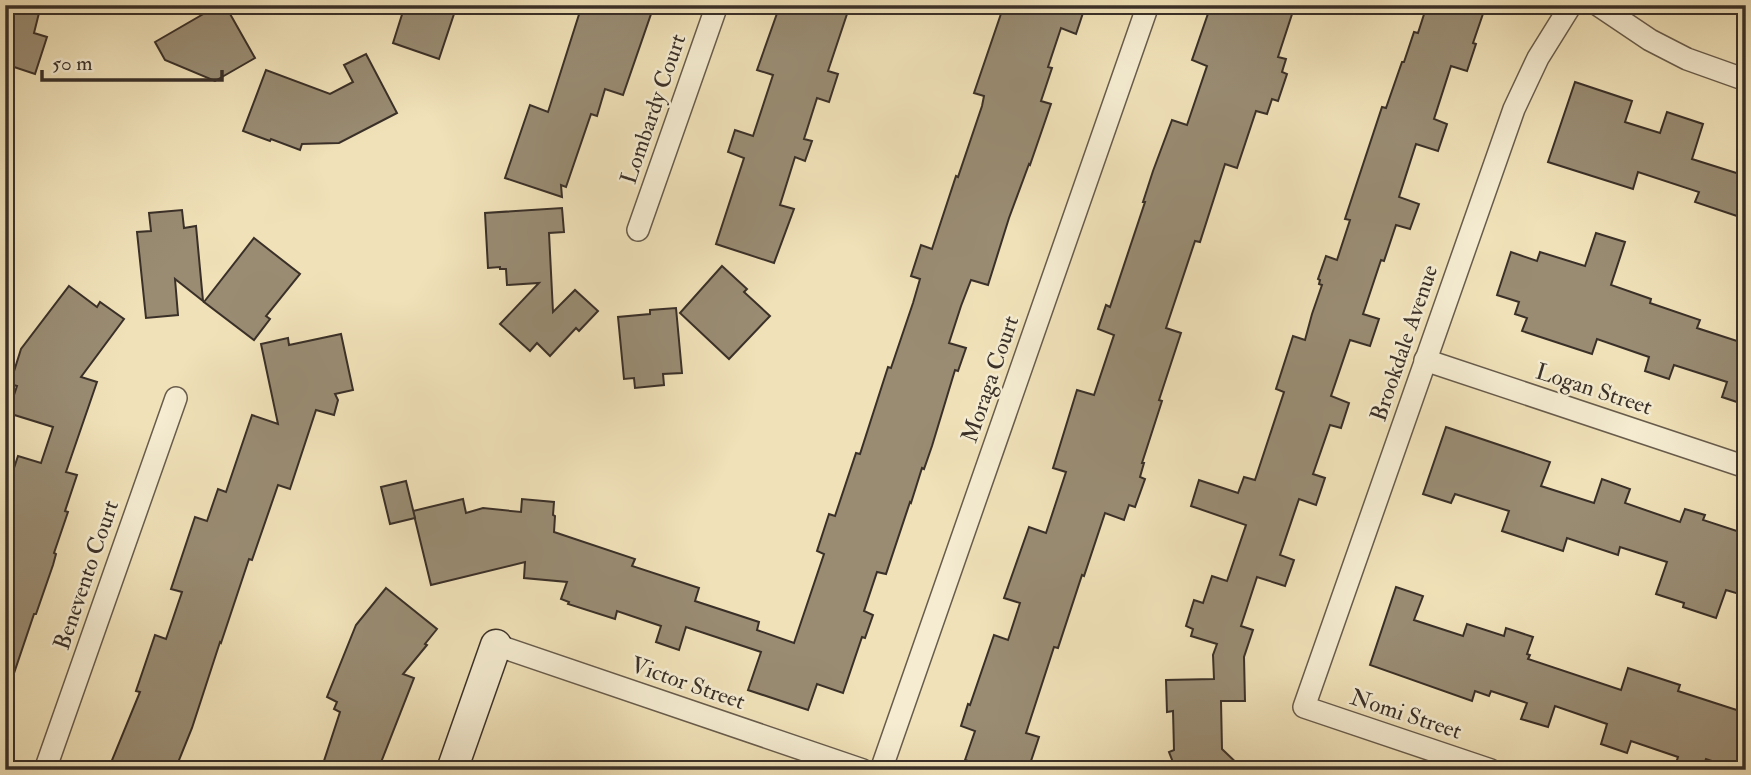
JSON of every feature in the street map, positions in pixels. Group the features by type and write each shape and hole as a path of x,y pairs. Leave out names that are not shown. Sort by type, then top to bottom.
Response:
{"street":[{"name":"Lombardy Court","path":"638,230 717,5"},
{"name":"Moraga Court","path":"881,770 1148,5"},
{"name":"Brookdale Avenue","path":"1304,707 1514,110 1538,58 1571,5"},
{"path":"1598,5 1650,40 1687,59 1746,80"},
{"name":"Logan Street","path":"1426,360 1746,467"},
{"name":"Benevento Court","path":"45,770 176,398"},
{"path":"452,770 496,645"},
{"name":"Victor Street","path":"496,645 863,770"},
{"name":"Nomi Street","path":"1304,707 1491,770"}],"building":[{"path":"5,5 41,5 34,33 47,37 35,74 5,64"},
{"path":"219,5 225,5 255,58 215,81 165,60 155,42"},
{"path":"405,5 457,5 439,59 393,43"},
{"path":"582,5 627,5 651,14 623,95 605,89 597,116 591,114 566,187 561,185 562,197 505,178 530,105 548,112"},
{"path":"780,5 850,5 828,71 838,74 829,102 817,98 804,139 812,141 805,161 795,157 780,205 794,209 774,263 716,244 744,158 728,152 735,130 753,136 773,75 757,70"},
{"path":"1004,5 1068,5 1084,10 1076,34 1061,28 1048,67 1052,68 1041,101 1051,104 1009,218 988,285 971,280 961,306 949,343 966,348 958,371 955,370 932,446 886,574 877,572 864,611 873,615 865,638 862,637 843,693 817,684 808,710 748,690 761,652 686,627 679,650 656,642 661,626 617,611 615,619 568,604 569,602 561,599 567,582 524,578 525,562 431,585 413,511 463,499 466,513 483,508 521,512 522,499 554,502 554,532 635,559 632,566 699,588 695,601 759,622 757,630 794,643 824,554 817,551 829,514 835,516 856,453 860,454 888,367 891,368 913,303 920,279 911,276 921,245 932,249 982,106 984,96 974,93"},
{"path":"1211,5 1295,5 1278,57 1286,59 1282,72 1287,74 1278,101 1272,99 1267,114 1256,111 1237,168 1225,164 1200,242 1195,241 1166,328 1181,333 1142,463 1140,477 1145,479 1135,507 1129,505 1124,520 1105,513 1058,648 1054,647 1026,733 1039,737 1028,770 995,770 965,760 975,731 961,726 994,635 1008,640 1020,603 1004,598 1029,527 1046,533 1066,472 1053,468 1077,390 1094,395 1114,335 1098,329 1106,305 1110,307 1172,120 1187,125 1207,66 1192,60"},
{"path":"1427,5 1486,5 1467,71 1451,66 1434,119 1447,124 1438,151 1416,144 1399,197 1419,204 1410,229 1396,225 1384,261 1381,260 1363,314 1379,319 1370,346 1350,340 1331,396 1349,403 1341,428 1330,425 1313,474 1325,478 1316,505 1299,499 1280,555 1294,560 1285,586 1257,577 1241,626 1253,630 1244,657 1245,701 1221,701 1222,749 1244,770 1176,770 1169,752 1174,750 1173,711 1167,712 1166,680 1214,679 1213,655 1217,644 1191,636 1193,629 1186,626 1194,600 1203,603 1212,576 1227,581 1246,525 1191,506 1199,480 1238,493 1244,477 1255,480 1284,392 1276,389 1293,336 1305,340 1322,285 1318,279 1326,256 1337,260 1350,220 1345,219 1382,107 1386,108 1402,62 1414,32 1418,33"},
{"path":"366,54 397,113 339,143 302,144 300,150 243,131 266,70 330,94 353,82 344,65"},
{"path":"1575,82 1632,101 1625,122 1660,133 1667,112 1703,124 1692,159 1746,176 1746,219 1695,202 1699,192 1638,172 1633,189 1548,162"},
{"path":"562,208 564,232 549,233 553,312 575,290 598,311 579,331 576,328 550,356 537,343 530,351 500,324 539,283 507,285 506,269 488,268 485,213"},
{"path":"182,210 184,228 196,226 203,301 175,279 178,315 146,318 137,232 151,231 149,213"},
{"path":"1596,233 1625,242 1611,285 1651,299 1650,303 1700,320 1697,328 1740,342 1742,336 1746,337 1746,405 1722,397 1727,382 1674,365 1669,379 1645,371 1649,357 1597,339 1592,354 1522,331 1527,318 1515,314 1519,302 1497,295 1511,252 1537,261 1540,252 1585,266"},
{"path":"254,238 300,274 266,316 270,319 254,340 204,302"},
{"path":"722,266 747,289 744,292 770,316 729,359 680,313"},
{"path":"69,286 97,307 100,302 124,319 81,377 97,382 66,472 77,475 65,511 68,512 36,614 9,688 5,688 5,495 18,456 41,463 53,427 8,413 17,386 10,384 21,349"},
{"path":"676,308 682,373 663,374 664,385 635,388 634,378 624,379 618,317"},
{"path":"341,334 353,390 335,394 338,400 334,415 316,410 290,489 278,485 252,560 249,559 192,728 175,770 108,770 140,692 136,691 155,635 166,639 182,592 171,589 195,517 207,521 218,489 226,492 252,415 278,424 261,344 288,338 289,345"},
{"path":"1446,427 1550,462 1541,486 1594,503 1602,479 1630,489 1625,503 1680,522 1685,509 1705,515 1703,520 1746,534 1746,596 1726,590 1716,618 1656,594 1667,562 1620,547 1618,555 1567,538 1563,551 1502,531 1509,511 1455,494 1451,503 1423,494"},
{"path":"406,481 415,518 390,524 381,487"},
{"path":"1396,587 1423,596 1414,620 1463,636 1467,624 1504,636 1506,628 1533,637 1528,659 1621,690 1628,668 1680,685 1678,691 1746,713 1746,770 1706,759 1702,770 1686,770 1675,766 1678,757 1631,741 1627,753 1601,744 1607,724 1555,706 1548,727 1521,719 1527,703 1491,691 1489,696 1475,691 1472,701 1370,665"},
{"path":"386,588 437,629 403,674 414,678 378,770 321,770 340,712 334,709 337,702 327,697 356,625"}]}
